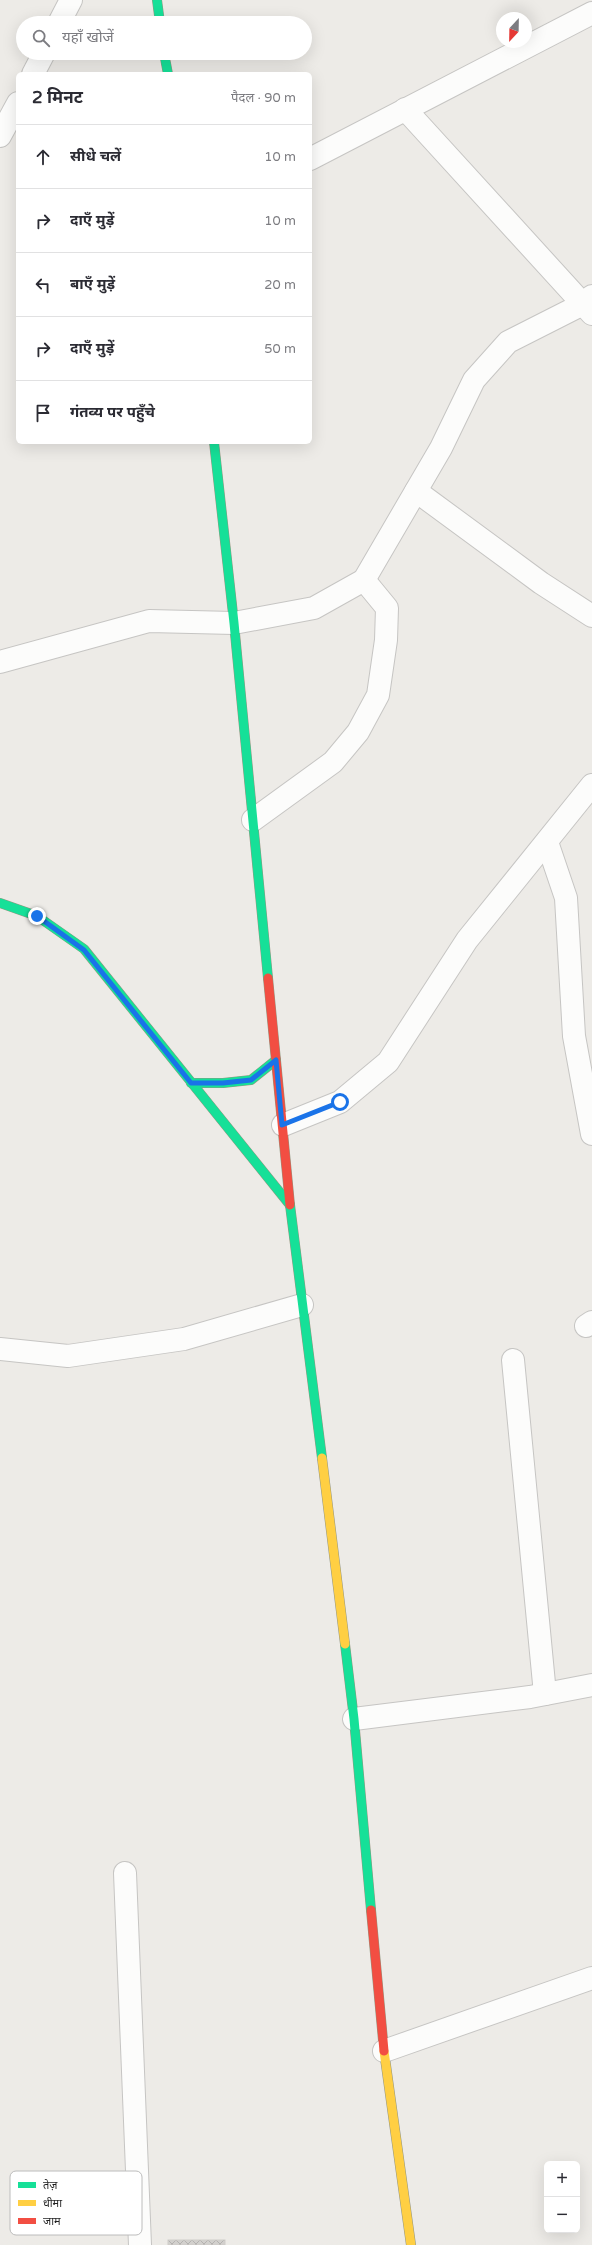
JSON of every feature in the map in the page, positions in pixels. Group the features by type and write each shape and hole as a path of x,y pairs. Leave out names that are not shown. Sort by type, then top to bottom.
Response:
{"main road":[{"path":"156,0 159,16"},
{"path":"165,60 168,72"},
{"path":"214,444 234,623 290,1205 354,1718 384,2051 411,2245"},
{"path":"0,903 37,916 84,950 290,1205"},
{"path":"191,1083 223,1083 251,1080 276,1060"}],"street":[{"path":"63,16 71,0"},
{"path":"312,158 592,13"},
{"path":"34,72 40,60"},
{"path":"0,136 16,107"},
{"path":"0,662 149,621 234,623 314,608 364,580 441,448 474,380 508,342 589,304 405,109"},
{"path":"416,491 541,583 592,616"},
{"path":"253,820 333,762 358,732 378,695 386,640 387,608 364,580"},
{"path":"282,1125 340,1102 388,1062 467,940 592,785"},
{"path":"547,842 566,898 574,1036 592,1134"},
{"path":"0,1349 68,1356 184,1339 302,1305"},
{"path":"513,1360 545,1694"},
{"path":"354,1718 545,1694 592,1684"},
{"path":"124,1873 137,2171"},
{"path":"384,2051 592,1978"},
{"path":"140,2235 140,2245"}],"building":[{"path":"168,2240 225,2240 225,2245 168,2245"}],"traffic: fast":[{"path":"157,0 159,16"},
{"path":"165,60 168,72"},
{"path":"214,444 234,623 268,978"},
{"path":"0,903 37,916 84,949 290,1205"},
{"path":"191,1083 223,1083 251,1080 276,1060"},
{"path":"290,1205 322,1458"},
{"path":"345,1644 354,1719 371,1910"}],"traffic: slow":[{"path":"322,1458 345,1644"},
{"path":"384,2051 411,2245"}],"traffic: jam":[{"path":"268,978 290,1205"},
{"path":"371,1910 384,2051"}],"route":[{"path":"37,916 84,950 191,1083 223,1083 251,1080 276,1060 282,1125 340,1102"}]}
